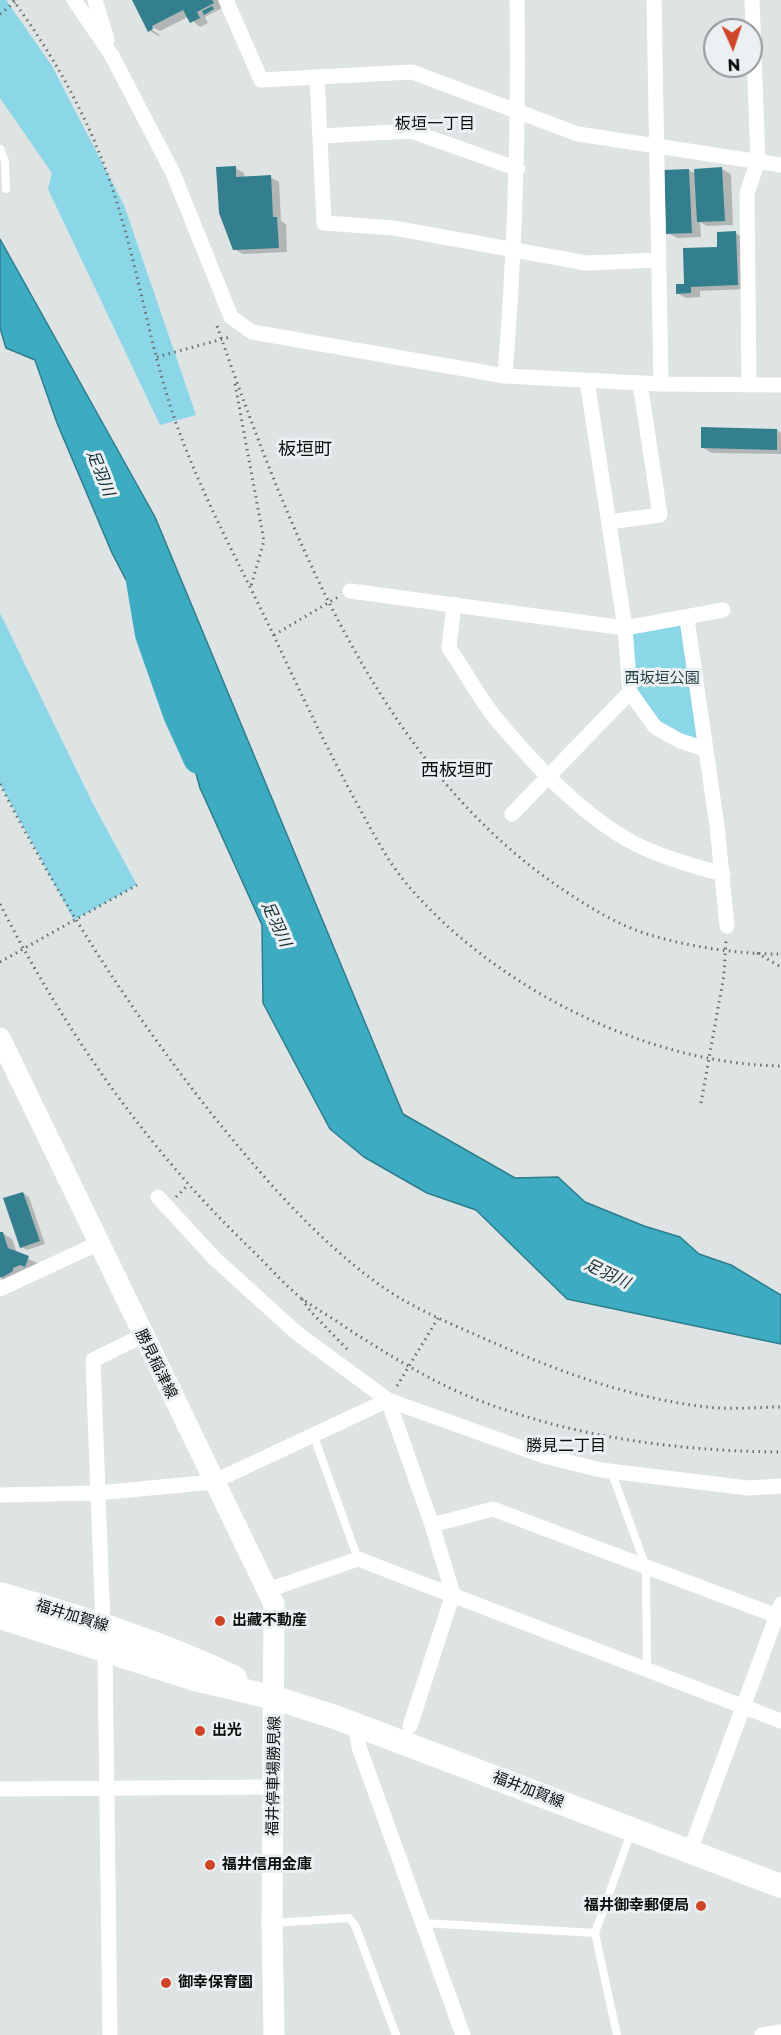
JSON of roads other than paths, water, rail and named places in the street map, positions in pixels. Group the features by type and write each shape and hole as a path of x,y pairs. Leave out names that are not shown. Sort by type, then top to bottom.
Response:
{"main road":[{"name":"勝見稲津線","path":"0,1038 142,1336 274,1604 275,1698"},
{"name":"福井加賀線","path":"0,1594 195,1678 275,1698 354,1725 781,1886"},
{"name":"福井加賀線","path":"0,1617 104,1637"},
{"name":"福井停車場勝見線","path":"274,2035 272,1923 275,1698"}],"street":[{"path":"75,0 111,54 173,173 231,317 252,332 505,376 661,384 781,385"},
{"path":"95,0 111,54"},
{"path":"226,0 261,80 412,72 519,109 578,134 781,165"},
{"path":"505,376 515,248 518,169 517,0"},
{"path":"654,0 661,384"},
{"path":"749,385 747,193 758,161 752,0"},
{"path":"317,77 324,223 394,228 515,248 586,263 658,260"},
{"path":"320,136 411,131 518,169"},
{"path":"587,381 625,628 630,692 656,727 680,741 705,749"},
{"path":"609,522 660,515 640,383"},
{"path":"350,591 625,628 687,619 723,610"},
{"path":"454,604 449,648 496,719 548,774 594,819 630,841 678,862 723,873"},
{"path":"687,619 723,873 727,926"},
{"path":"512,814 548,774 630,692"},
{"path":"158,1197 215,1259 298,1334 388,1400 544,1456 611,1471 747,1488 781,1486"},
{"path":"0,1289 99,1243"},
{"path":"110,2035 104,1637 93,1360 142,1336"},
{"path":"0,1495 98,1493 213,1482 388,1400"},
{"path":"388,1400 432,1525 453,1594 410,1726"},
{"path":"432,1525 493,1509 646,1566 779,1610 690,1851"},
{"path":"268,1590 358,1559 781,1721"},
{"path":"354,1725 359,1747 463,2035"},
{"path":"0,1789 274,1787"},
{"path":"762,2035 781,2032"}],"lane":[{"path":"0,149 5,161 6,189"},
{"path":"313,1434 358,1559"},
{"path":"611,1471 646,1566 647,1669"},
{"path":"617,2035 595,1933 632,1830"},
{"path":"272,1923 349,1918 355,1925 396,2035"},
{"path":"422,1923 595,1933"}],"water":[{"path":"0,239 155,517 403,1114 515,1178 558,1177 585,1202 644,1226 680,1237 699,1254 731,1265 781,1295 781,1344 567,1299 476,1210 427,1193 364,1157 330,1129 263,1003 262,925 200,788 163,651 112,553 57,423 35,360 6,348 0,328"}],"waterway":[{"name":"足羽川","path":"142,581 151,634 179,714 199,758"}],"place":[{"name":"出藏不動産","path":"220,1621"},
{"name":"出光","path":"200,1731"},
{"name":"福井信用金庫","path":"210,1865"},
{"name":"福井御幸郵便局","path":"701,1906"},
{"name":"御幸保育園","path":"166,1983"}],"district":[{"name":"板垣一丁目","path":"435,124"},
{"name":"板垣町","path":"305,450"},
{"name":"西板垣町","path":"457,771"},
{"name":"勝見二丁目","path":"566,1446"}],"park label":[{"name":"西坂垣公園","path":"662,679"}]}
